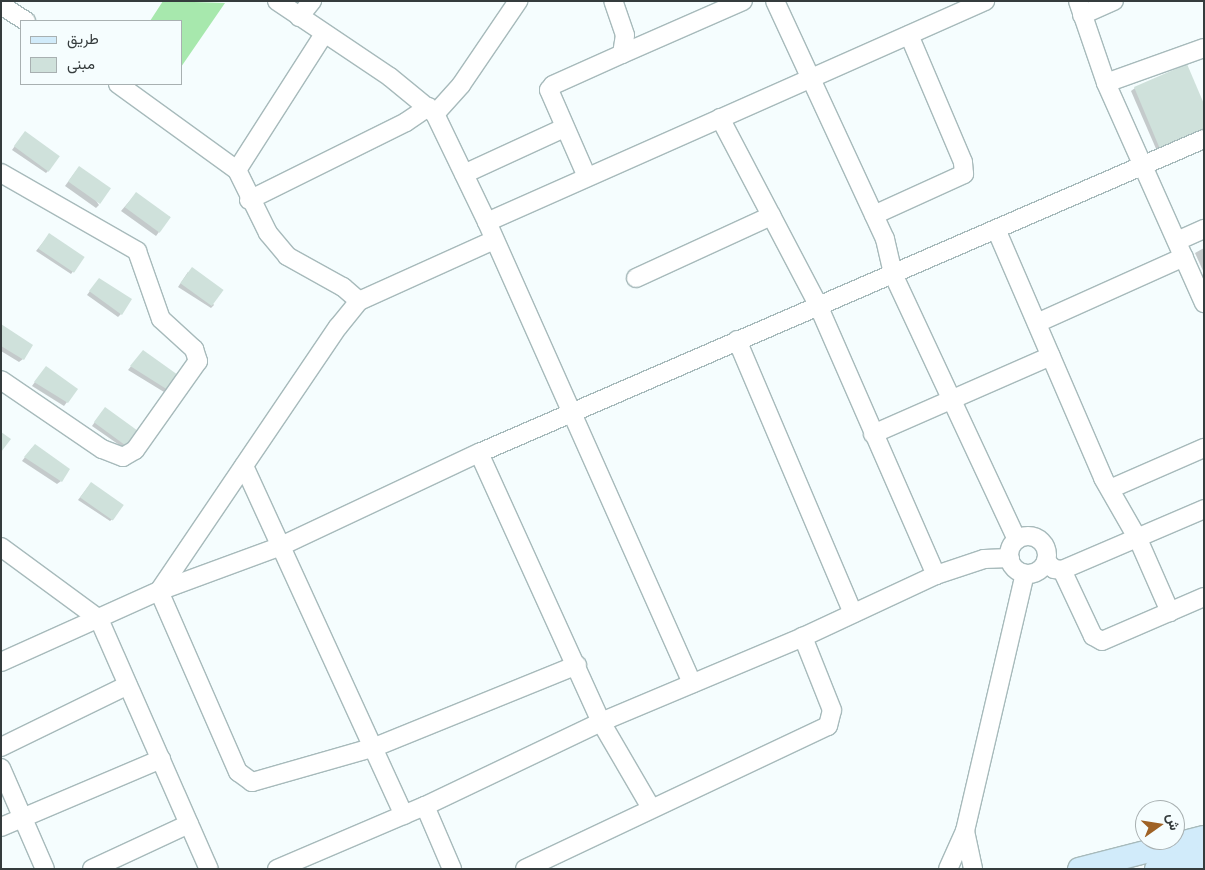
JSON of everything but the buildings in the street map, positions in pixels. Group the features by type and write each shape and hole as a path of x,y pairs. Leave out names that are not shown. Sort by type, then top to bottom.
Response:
{"main road":[{"path":"1079,869 1204,837"},
{"path":"1160,868 1204,857"}],"street":[{"path":"277,1 390,77 431,111 487,222 692,683"},
{"path":"299,17 312,1"},
{"path":"249,200 431,111 461,85 518,1"},
{"path":"613,1 625,35 622,54"},
{"path":"587,178 551,99 549,90 553,85 743,1"},
{"path":"775,1 808,78 874,215 884,239 893,274 953,399 1016,540"},
{"path":"1114,1 1080,8 1106,83 1144,164 1204,303"},
{"path":"487,222 808,78 909,35 979,2"},
{"path":"1,4 25,20"},
{"path":"236,170 324,34"},
{"path":"874,215 964,174 962,162 909,35"},
{"path":"1106,83 1204,48"},
{"path":"119,85 236,170 249,200 268,233 287,256 343,287 359,301"},
{"path":"720,118 818,306 936,576"},
{"path":"464,174 564,128"},
{"path":"1,662 159,590 281,546 480,453 574,414 737,340 1204,139"},
{"path":"1,173 137,250 161,319 194,349 198,361 135,450 124,457 102,449 1,380"},
{"path":"636,278 771,216"},
{"path":"996,229 1110,488 1138,540 1170,612"},
{"path":"1177,241 1204,229"},
{"path":"159,590 338,326 359,301 494,240"},
{"path":"1037,323 1184,257"},
{"path":"737,340 854,613"},
{"path":"873,434 1051,356"},
{"path":"1110,488 1204,448"},
{"path":"480,453 601,722 651,808"},
{"path":"244,466 375,747 404,815"},
{"path":"1025,574 1013,565 1010,558 1011,548 1016,540 1035,537 1043,543 1046,561 1054,569 1062,570 1138,540 1204,509"},
{"path":"1,548 99,618 209,869"},
{"path":"277,869 425,806 601,722 802,637 936,576 984,559 1010,558"},
{"path":"1025,574 1042,569 1046,561"},
{"path":"1062,570 1096,639 1106,641 1204,597"},
{"path":"948,869 965,832 1025,574"},
{"path":"159,590 238,772 245,780 274,778 375,747 577,665"},
{"path":"525,869 828,726 832,710 802,637"},
{"path":"1,747 128,685"},
{"path":"1,827 161,759"},
{"path":"1,768 45,869"},
{"path":"425,806 452,869"},
{"path":"92,869 189,824"},
{"path":"965,832 973,869"}],"green space":[{"path":"163,1 225,3 182,66 182,20 151,20"}]}
